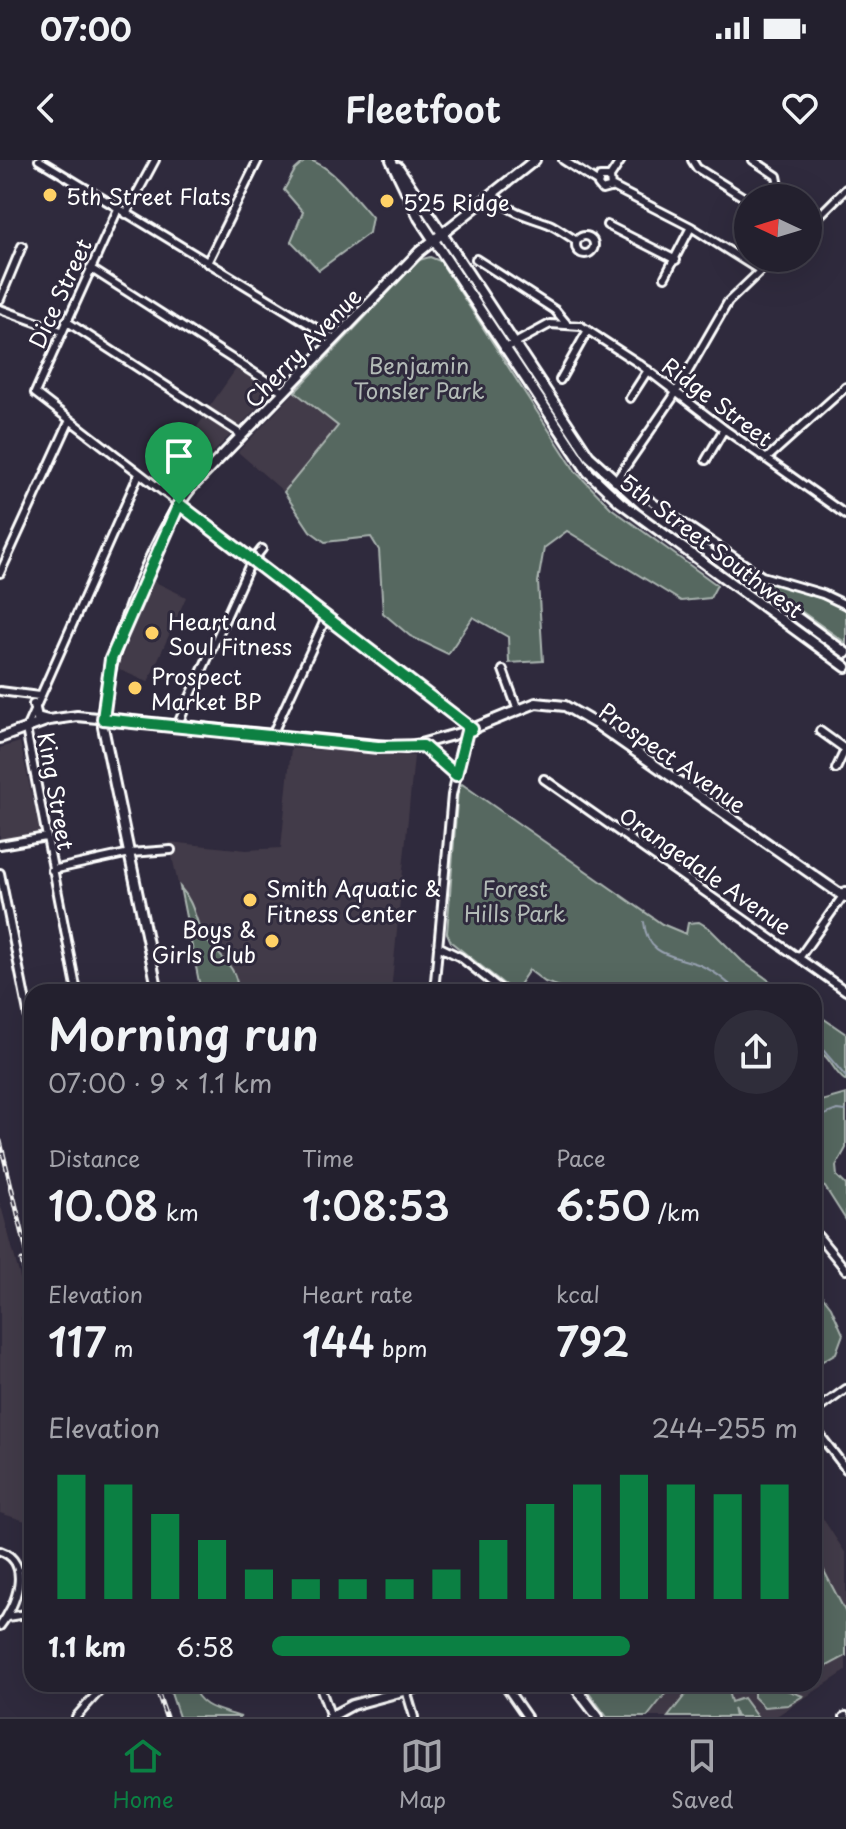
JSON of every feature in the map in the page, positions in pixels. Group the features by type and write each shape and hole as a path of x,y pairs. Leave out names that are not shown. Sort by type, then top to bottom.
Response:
{"main road":[{"path":"391,160 443,234"},
{"path":"391,160 408,198 434,241"},
{"name":"Cherry Avenue","path":"156,984 103,719 111,659 179,504 334,339 434,241 535,160"},
{"name":"5th Street Southwest","path":"443,234 583,447 614,482 846,653"},
{"name":"5th Street Southwest","path":"434,241 588,472 620,502 846,667"},
{"name":"Prospect Avenue","path":"0,738 49,720 77,716 378,747 423,746 469,730 517,708 546,702 574,710 845,895"},
{"path":"34,705 37,717 49,720"},
{"path":"330,1717 352,1705 399,1692"},
{"path":"579,1692 598,1717"}],"street":[{"path":"39,160 334,339"},
{"path":"126,214 155,160"},
{"path":"207,263 258,160"},
{"path":"563,160 597,182 602,190 611,188 691,227 734,254"},
{"path":"611,188 610,177 621,160"},
{"path":"692,160 697,168 734,191"},
{"path":"753,160 777,176 779,184"},
{"path":"597,182 602,176 610,177"},
{"path":"822,213 846,189"},
{"path":"493,193 504,207 525,219 548,224 577,241"},
{"name":"Dice Street","path":"70,420 35,393 118,209"},
{"path":"607,225 676,260"},
{"path":"665,277 691,227"},
{"path":"0,299 22,246"},
{"name":"Ridge Street","path":"476,259 555,310 566,323 588,330 648,370 724,429 846,515"},
{"path":"90,268 284,392"},
{"path":"614,482 658,418 728,302 757,272"},
{"path":"0,309 61,331"},
{"path":"66,321 242,435"},
{"path":"504,349 540,327 566,323"},
{"path":"560,380 588,330"},
{"path":"630,398 648,370"},
{"path":"766,459 846,387"},
{"path":"0,573 70,420 469,730 456,775 435,984"},
{"path":"706,460 724,429"},
{"name":"King Street","path":"75,984 26,729 34,705 139,474"},
{"name":"5th Street Southwest","path":"635,499 639,493 762,576 823,594 846,605"},
{"name":"5th Street Southwest","path":"680,532 686,523"},
{"path":"177,726 252,561 262,549"},
{"path":"741,590 747,581"},
{"path":"272,735 326,618"},
{"path":"503,670 517,708"},
{"path":"0,691 39,696"},
{"path":"820,731 846,748 836,769"},
{"path":"423,746 456,775"},
{"name":"Orangedale Avenue","path":"544,779 846,991"},
{"path":"0,845 46,837"},
{"path":"52,870 130,853 171,850"},
{"path":"0,873 24,989"},
{"path":"799,958 845,895"},
{"path":"438,946 460,957 494,984"},
{"path":"822,1241 846,1270"},
{"path":"822,1406 846,1389"},
{"path":"822,1438 846,1469"},
{"path":"0,1551 12,1556 19,1570 7,1617 0,1626"},
{"path":"7,1617 24,1614"},
{"path":"76,1717 98,1692"},
{"path":"322,1692 330,1717"},
{"path":"407,1692 414,1717"},
{"path":"510,1692 527,1717"}],"shaded area":[{"path":"236,369 273,390 238,428 208,409"},
{"path":"295,392 339,426 284,492 238,452"},
{"path":"204,417 233,432 207,459 193,446 190,437"},
{"path":"149,579 186,597 148,682 113,667"},
{"path":"20,742 40,833 0,839 0,748"},
{"path":"291,748 414,756 392,984 199,984 169,842 246,850 281,848"},
{"path":"0,1202 24,1292 24,1317 21,1318 24,1328 24,1520 0,1513"},
{"path":"822,1517 846,1554 846,1671 822,1687"},
{"path":"589,1692 814,1692 775,1717 607,1717"}],"green space":[{"path":"306,160 332,174 372,217 369,233 319,270 291,241 303,212 284,190 295,170"},
{"name":"Benjamin Tonsler Park","path":"430,257 440,261 576,472 611,508 717,585 710,598 681,601 567,531 544,548 538,582 543,661 509,663 508,637 473,617 448,654 410,636 383,613 379,550 371,537 325,542 310,531 284,492 338,426 295,392 419,260"},
{"path":"512,348 579,448 608,481 731,573 735,582 637,510 583,461"},
{"path":"764,579 846,607 846,643 763,584"},
{"name":"Forest Hills Park","path":"462,784 662,924 686,934 688,923 699,922 709,928 742,961 774,984 551,984 529,970 519,984 504,984 451,942 447,933 458,789"},
{"path":"180,887 190,901 202,933 231,968 237,984 199,984"},
{"path":"822,1018 846,1034 846,1081 822,1054"},
{"path":"846,1094 846,1148 836,1166 837,1176 846,1185 846,1220 822,1186 822,1101"},
{"path":"822,1295 843,1334 836,1353 822,1361"},
{"path":"822,1567 846,1613 846,1656 822,1669"},
{"path":"171,1692 195,1692 217,1710 241,1717 179,1717"},
{"path":"589,1692 667,1692 647,1717 607,1717"},
{"path":"728,1692 731,1702 743,1698 757,1717 737,1717 733,1708 735,1717 668,1717 686,1694"},
{"path":"754,1692 792,1692 803,1696 788,1705 764,1707 754,1697"}],"waterway":[{"path":"644,922 650,942 656,948 705,967 728,984"},
{"path":"822,1050 846,1077"},
{"path":"822,1116 837,1110 846,1111"}],"railway":[{"path":"0,1141 24,1239"},
{"path":"22,1261 24,1269"},
{"path":"158,1692 166,1717"}],"place":[{"name":"5th Street Flats","path":"50,195"},
{"name":"525 Ridge","path":"387,201"},
{"name":"Heart and Soul Fitness","path":"152,633"},
{"name":"Prospect Market BP","path":"135,688"},
{"name":"Smith Aquatic & Fitness Center","path":"250,900"},
{"name":"Boys & Girls Club","path":"272,941"}],"route":[{"path":"179,504 472,729 467,731 456,775 423,746 378,747 103,719 106,676 111,659 146,571 179,504"}]}
